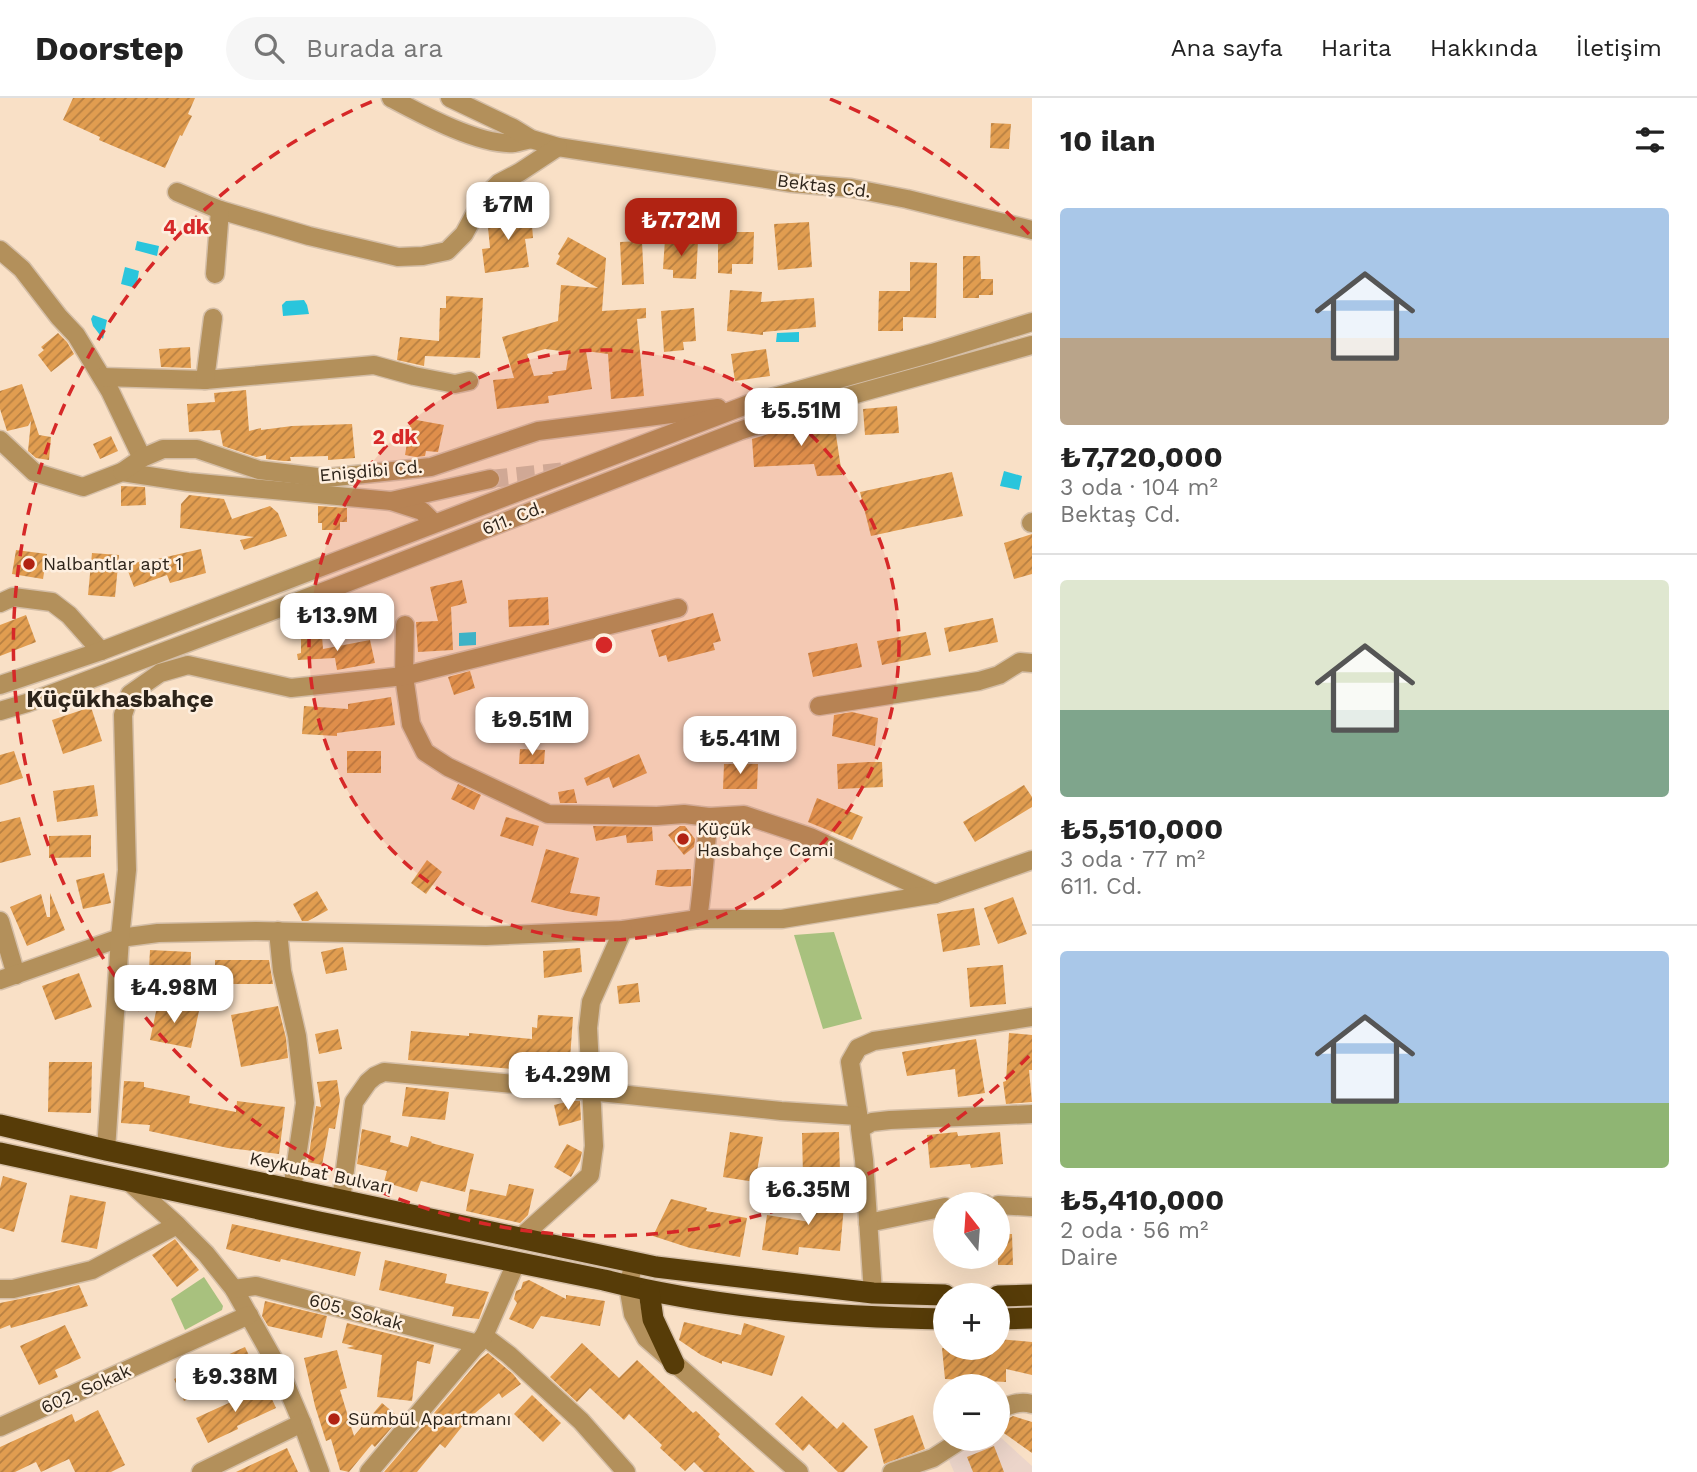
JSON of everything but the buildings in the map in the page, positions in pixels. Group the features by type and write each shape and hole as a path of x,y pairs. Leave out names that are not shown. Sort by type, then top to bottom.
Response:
{"highway":[{"name":"Keykubat Bulvarı","path":"0,1125 656,1268"},
{"path":"0,1153 649,1291 758,1307 933,1319"},
{"path":"656,1268 873,1293 933,1295"},
{"path":"649,1291 653,1319 674,1364"},
{"path":"1010,1296 1032,1295"},
{"path":"1010,1319 1032,1318"}],"street":[{"path":"391,98 441,124 472,135 513,143 531,139"},
{"path":"450,98 531,139"},
{"name":"Bektaş Cd.","path":"531,139 558,147 907,198 1032,230"},
{"path":"177,192 220,210 309,236 398,257 423,256 447,251 464,234 482,199 499,183 558,147"},
{"path":"215,274 220,210"},
{"path":"0,250 22,269 76,335 110,391 142,458"},
{"path":"205,380 213,318"},
{"name":"611. Cd.","path":"0,685 101,651 749,404 1032,323"},
{"name":"611. Cd.","path":"0,711 27,704 334,588 685,451 827,402 1032,345"},
{"path":"102,377 205,380 373,365 455,384 469,381"},
{"name":"Enişdibi Cd.","path":"0,440 34,472 83,487 122,472 142,458 163,449 197,449 259,470 326,478 431,467 538,431 749,404"},
{"path":"607,466 685,451"},
{"name":"Enişdibi Cd.","path":"122,472 188,482 391,501 422,511 434,523"},
{"path":"391,501 490,479"},
{"path":"0,603 13,597 52,602 69,615 101,651"},
{"path":"113,671 160,673 188,665 291,688 404,676 678,608"},
{"path":"405,625 404,676 411,724 425,752 448,767 548,814 684,814 709,817 744,815 810,837 935,894"},
{"path":"818,706 979,681 999,675 1020,662 1032,663"},
{"path":"106,1150 127,870 123,715 130,694 160,673"},
{"path":"698,919 709,817"},
{"path":"0,921 8,978 120,938 158,933 486,936 623,930 698,919 782,919 935,894 1032,860"},
{"path":"520,1238 590,1175 594,1146 588,1028 591,1002 623,930"},
{"path":"278,932 282,971 298,1037 306,1103 292,1190"},
{"path":"873,1293 859,1123 850,1062 858,1048 874,1041 1032,1017"},
{"path":"341,1200 354,1101 368,1082 384,1072 781,1111 859,1123 890,1119 1032,1114"},
{"path":"127,1180 206,1254 234,1289 280,1371 320,1472"},
{"path":"1010,1206 1032,1207"},
{"path":"868,1223 933,1209"},
{"path":"0,1289 13,1289 92,1270 177,1225"},
{"path":"369,1472 481,1340 516,1263"},
{"path":"634,1263 628,1286 633,1314 646,1338 799,1472"},
{"path":"649,1291 656,1268"},
{"name":"605. Sokak","path":"234,1289 256,1286 481,1340"},
{"name":"602. Sokak","path":"0,1427 248,1315"},
{"path":"481,1340 509,1355 581,1421 626,1472"},
{"path":"1010,1406 1024,1402 1032,1404"},
{"path":"201,1472 302,1423"},
{"path":"892,1472 933,1458 944,1451"}],"shaded area":[{"path":"1010,1446 1032,1466 1032,1472 954,1472 948,1458 959,1451 1010,1451"}],"green space":[{"path":"834,932 862,1019 823,1029 794,935"},
{"path":"204,1277 223,1306 222,1310 185,1330 171,1299"}],"water":[{"path":"137,241 159,246 157,256 135,250"},
{"path":"125,267 139,271 136,288 121,284"},
{"path":"304,300 309,314 283,316 282,305 286,301"},
{"path":"93,315 107,320 103,339 93,326"},
{"path":"799,332 799,342 776,342 777,333"},
{"path":"1004,471 1022,476 1019,490 1000,486"},
{"path":"476,632 476,645 459,646 459,633"}],"tunnel":[{"path":"490,479 566,471"}],"place":[{"name":"Nalbantlar apt 1","path":"29,564"},
{"name":"Küçük Hasbahçe Cami","path":"683,839"},
{"name":"Sümbül Apartmanı","path":"334,1419"}],"district":[{"name":"Küçükhasbahçe","path":"120,699"}]}
